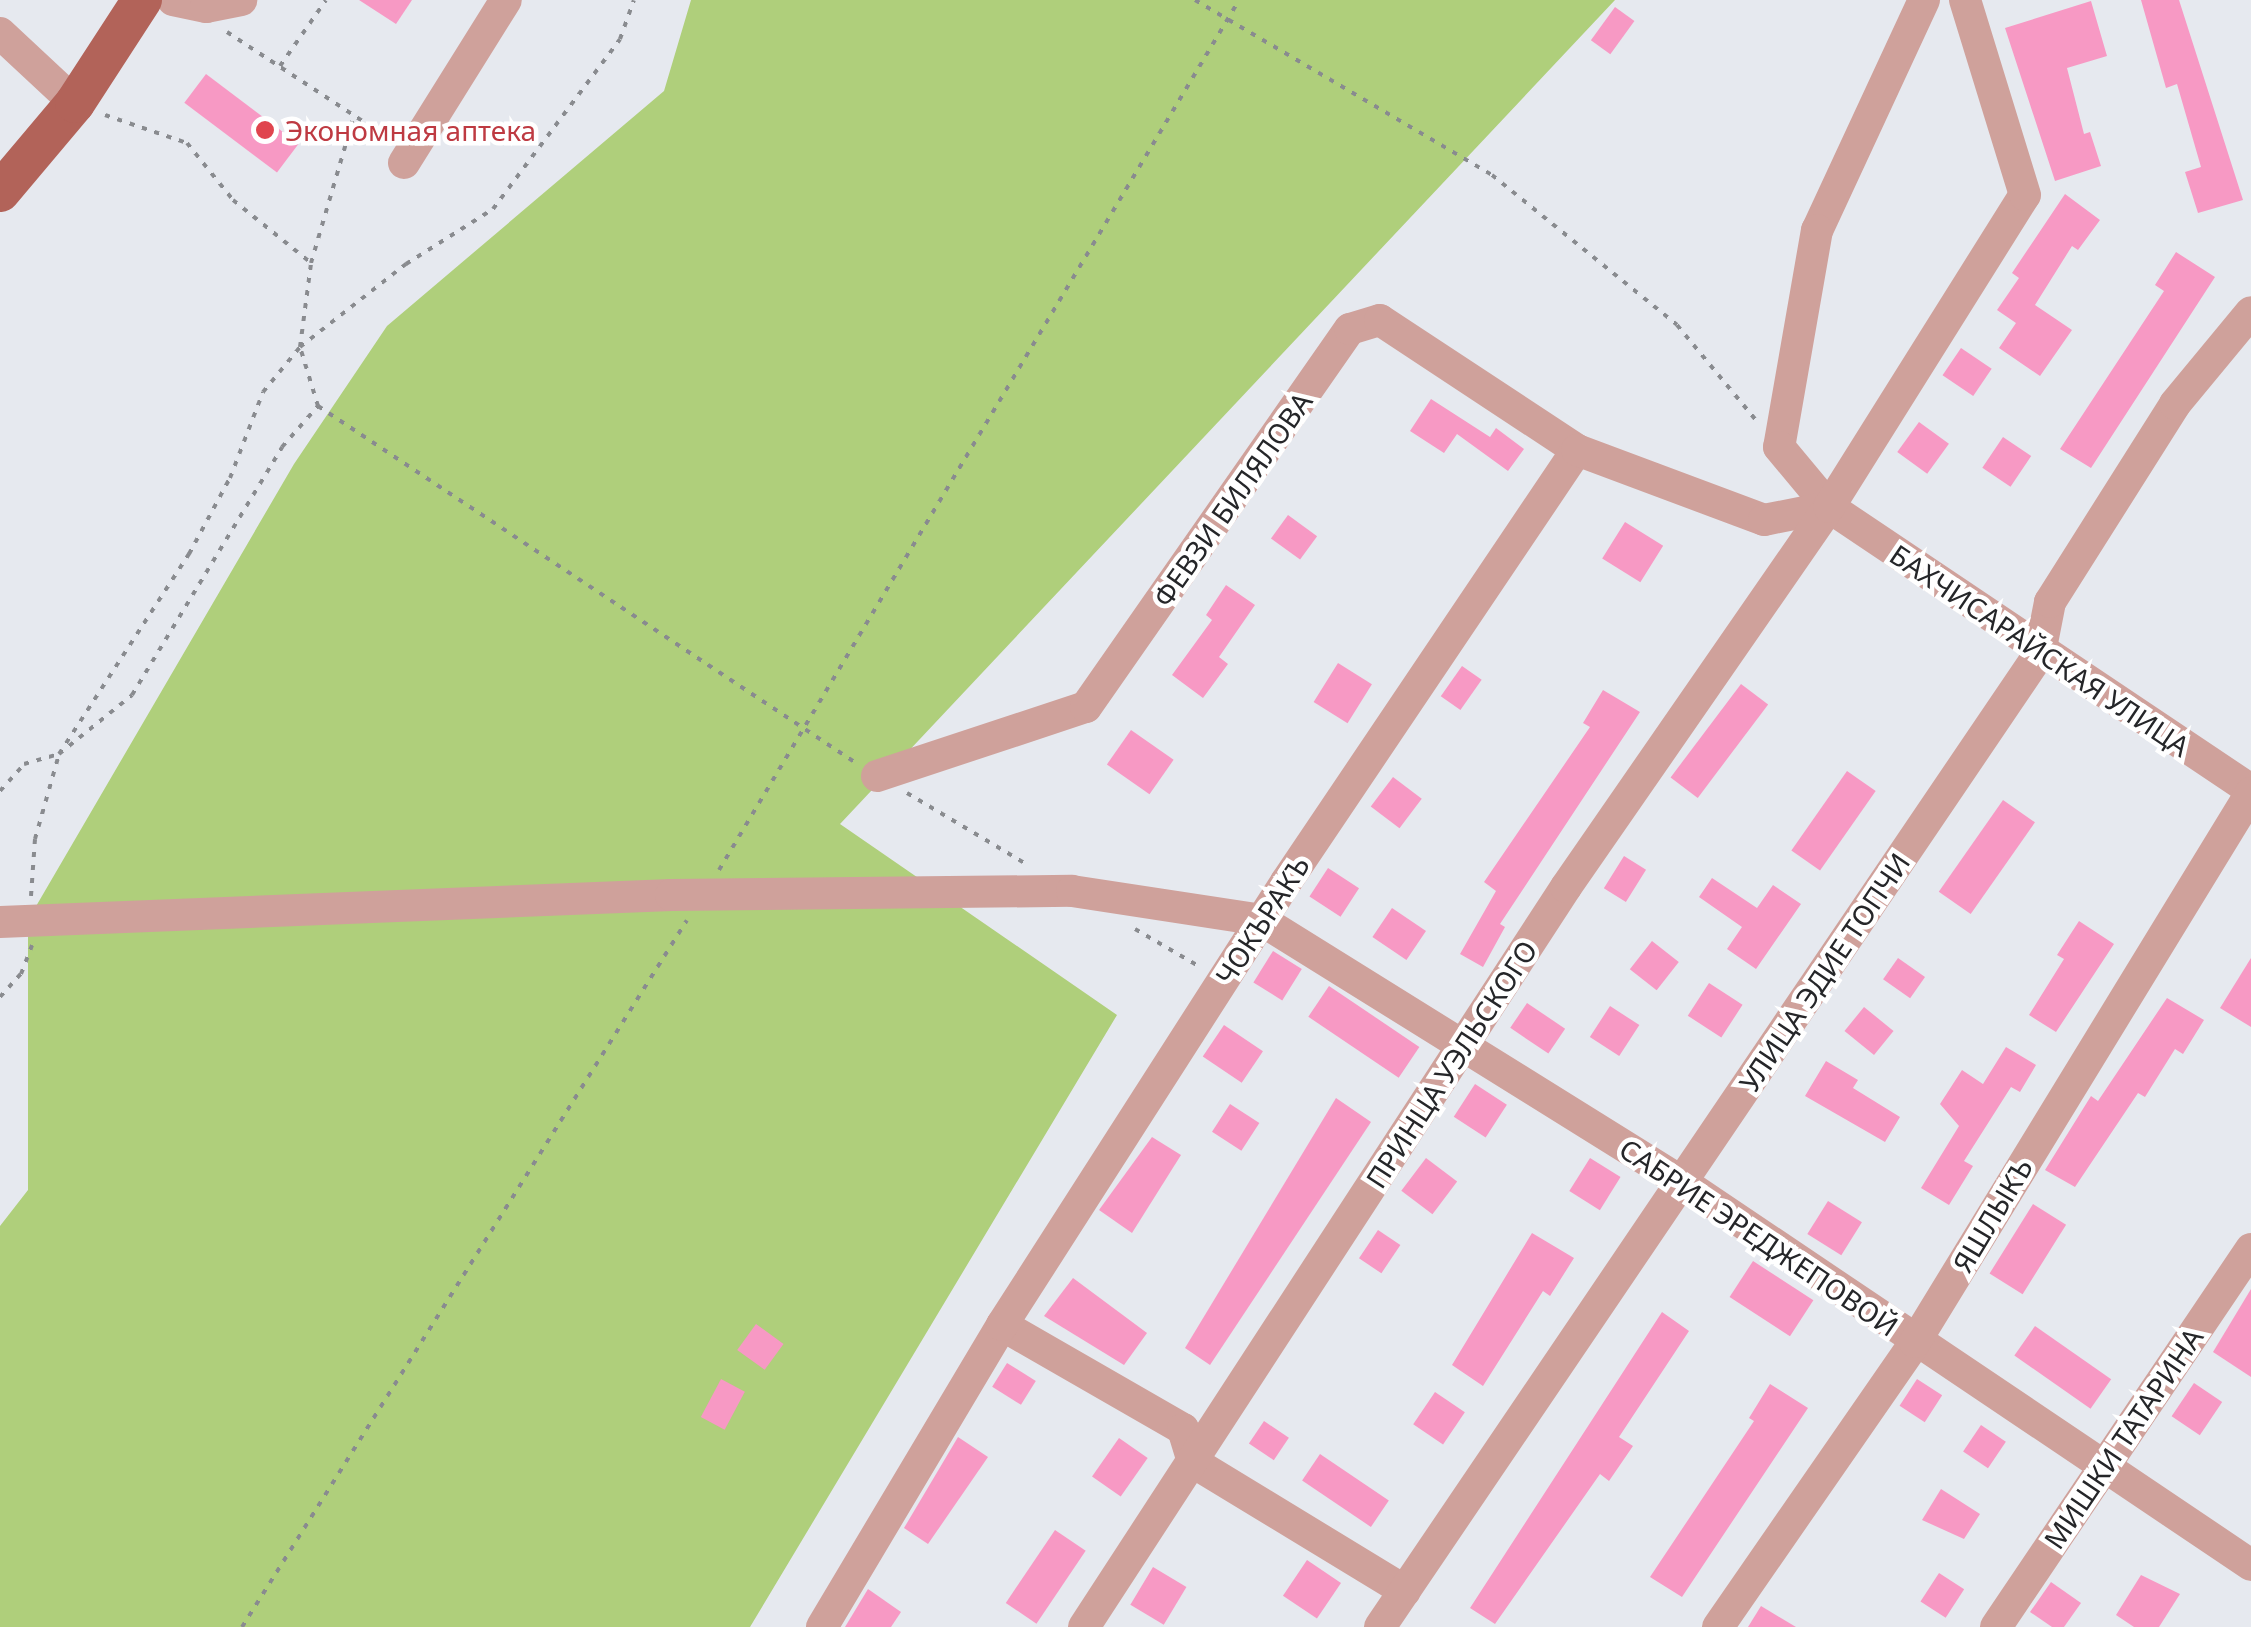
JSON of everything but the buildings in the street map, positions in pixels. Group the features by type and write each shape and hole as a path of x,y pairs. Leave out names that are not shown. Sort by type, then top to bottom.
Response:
{"main road":[{"path":"0,192 75,103 142,0"}],"street":[{"path":"172,0 206,7 241,0"},
{"path":"404,163 506,0"},
{"path":"1779,447 1817,230 1924,0"},
{"name":"ПРИНЦА УЭЛЬСКОГО","path":"1084,1627 1464,1044 1829,507 2025,195 1964,0"},
{"path":"0,33 75,103"},
{"name":"УЛИЦА ЭДИЕ ТОПЧИ","path":"1380,1627 2040,653 2050,602 2175,404 2251,312"},
{"name":"ФЕВЗИ БИЛЯЛОВА","path":"877,776 1086,707 1350,328 1380,320 1577,450"},
{"name":"БАХЧИСАРАЙСКАЯ УЛИЦА","path":"1779,447 1829,507 2040,653 2251,791"},
{"path":"1577,450 1764,520 1829,507"},
{"name":"ЧОКЪРАКЪ","path":"822,1627 1002,1325 1222,981 1577,450"},
{"name":"ЯШЛЫКЪ","path":"1718,1627 1914,1342 2251,791"},
{"path":"14,921 702,896 1072,891 1262,920"},
{"name":"САБРИЕ ЭРЕДЖЕПОВОЙ","path":"1262,920 1682,1182 1914,1342 2251,1564"},
{"name":"МИШКИ ТАТАРИНА","path":"1996,1627 2251,1249"},
{"path":"1002,1325 1184,1429 1194,1462 1405,1590"}],"path":[{"path":"280,66 326,0"},
{"path":"0,997 22,974 32,944 14,921 59,754 188,554 230,478 263,392 300,347 406,264 493,209 620,39 634,0"},
{"path":"1195,0 1492,175 1676,326 1779,447"},
{"path":"242,1627 806,731 1239,0"},
{"path":"213,23 378,131"},
{"path":"75,103 187,142 233,200 311,262"},
{"path":"354,116 311,262 300,347 318,406 806,731 1072,891"},
{"path":"0,791 24,764 59,754 132,695 282,447 318,406"},
{"path":"1122,921 1222,981"}],"green space":[{"path":"691,0 1615,0 840,824 1117,1015 750,1627 0,1627 0,1226 28,1190 28,920 294,464 387,326 664,91"}],"place":[{"name":"Экономная аптека","path":"265,130"}]}
